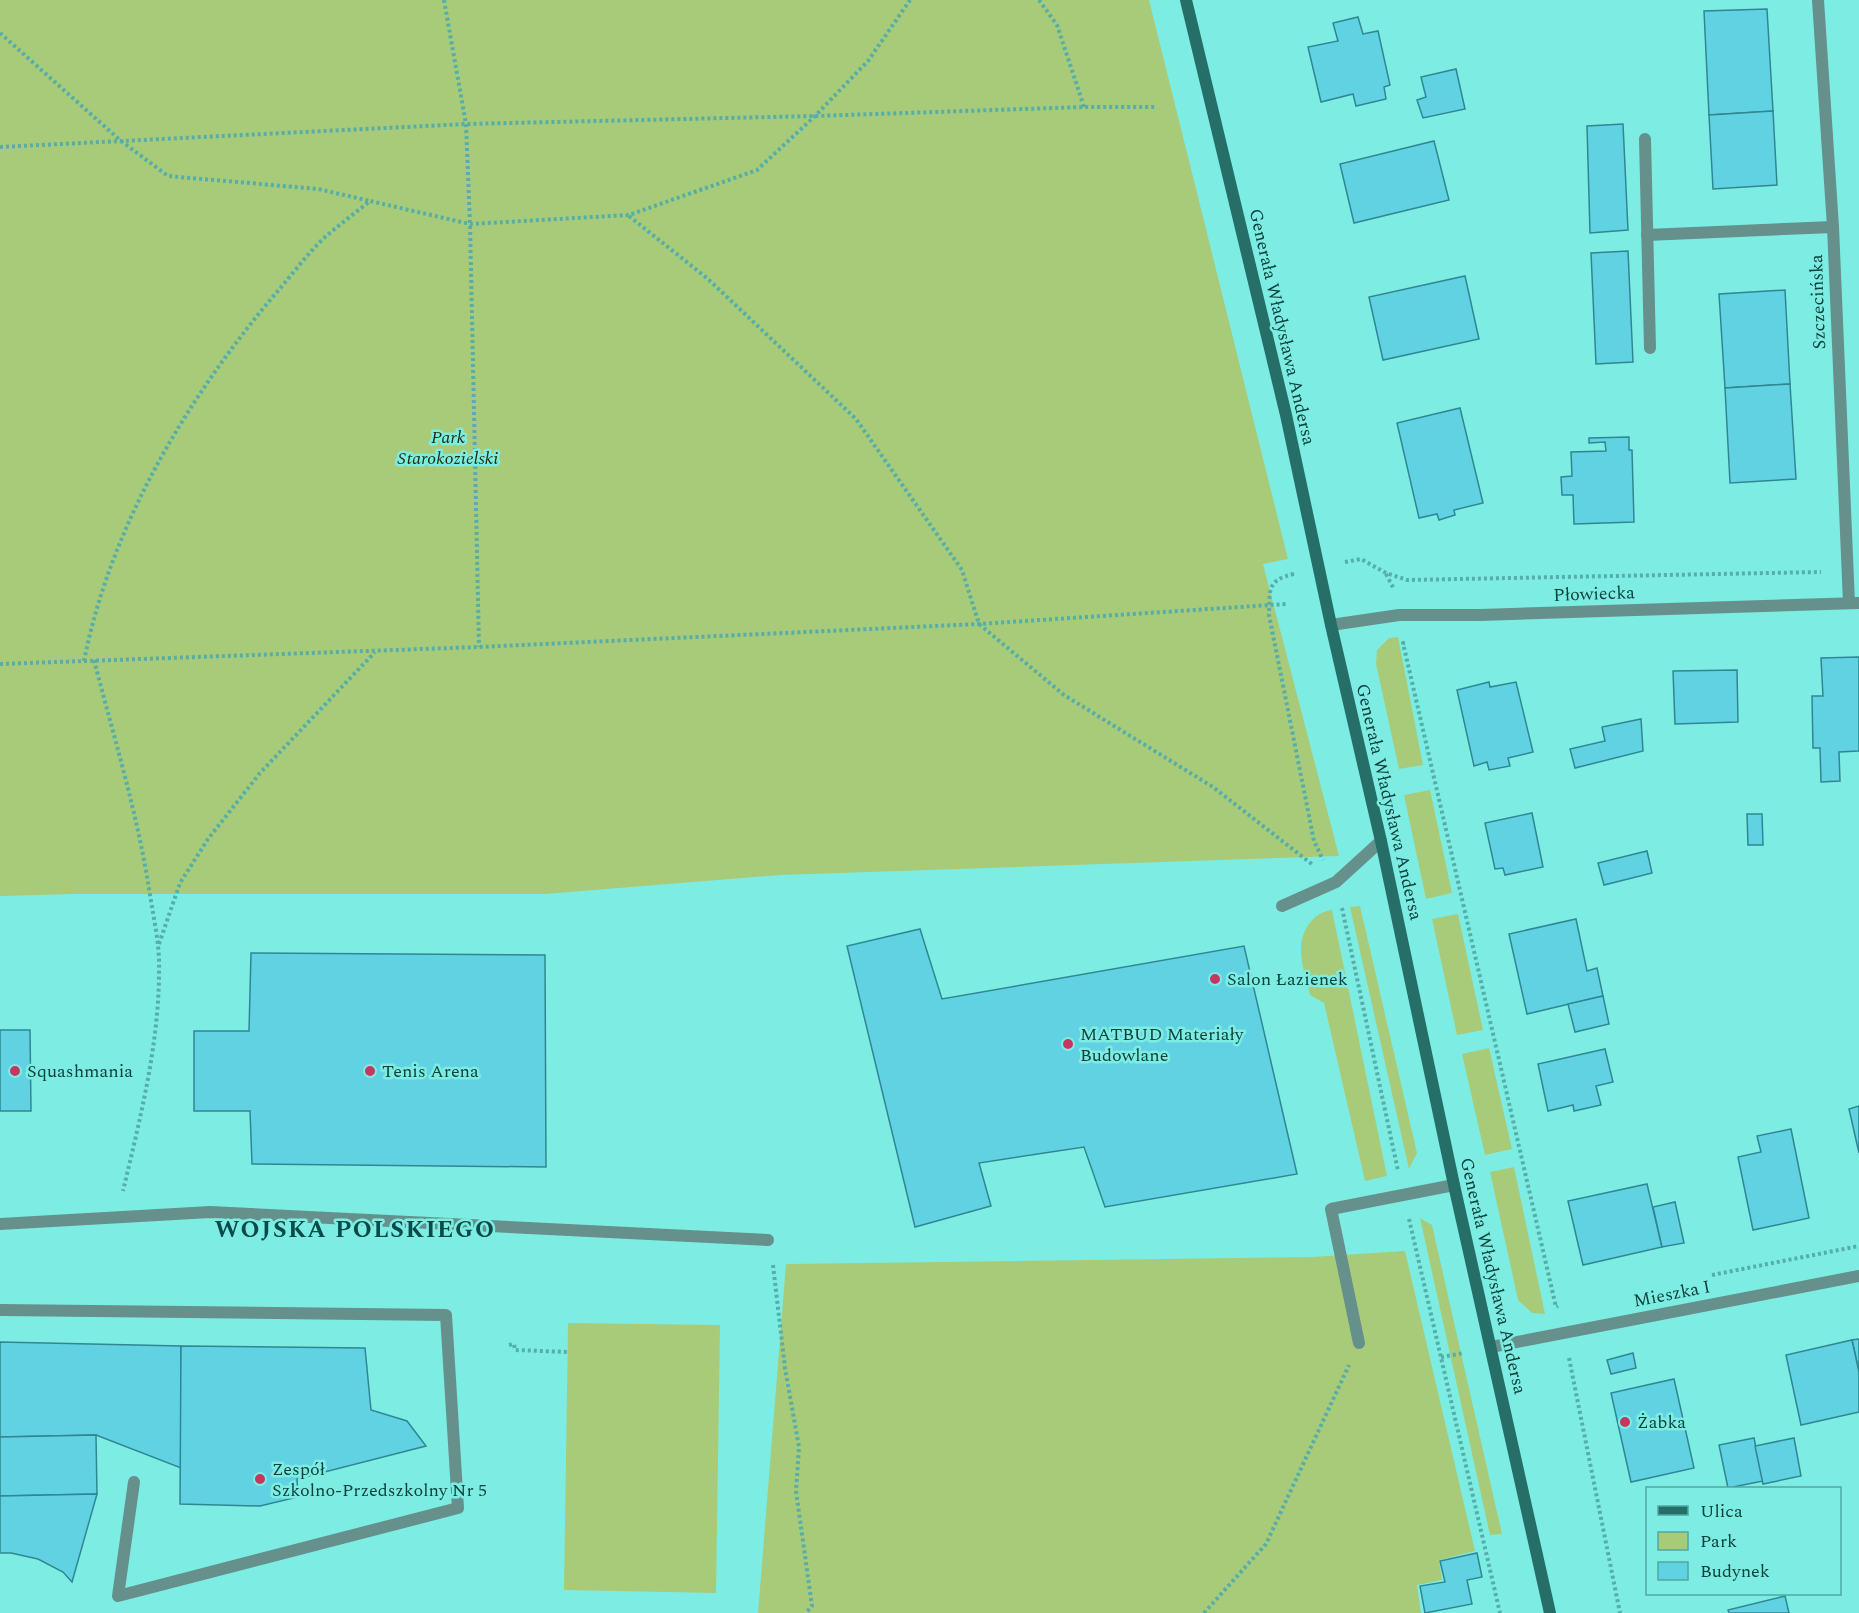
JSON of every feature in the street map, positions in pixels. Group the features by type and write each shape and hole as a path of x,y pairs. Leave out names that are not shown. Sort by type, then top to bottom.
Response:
{"street":[{"name":"Generała Władysława Andersa","path":"1186,0 1286,415 1550,1613"},
{"name":"Szczecińska","path":"1818,0 1854,603"},
{"path":"1645,139 1650,348"},
{"path":"1647,235 1833,227"},
{"name":"Płowiecka","path":"1331,625 1400,615 1492,615 1854,603"},
{"path":"1282,906 1336,882 1381,841"},
{"path":"1359,1343 1331,1209 1454,1185"},
{"path":"0,1224 210,1212 768,1240"},
{"name":"Mieszka I","path":"1491,1347 1859,1276"},
{"path":"0,1310 446,1315 458,1508 118,1596 134,1482"}],"path":[{"path":"444,0 466,124 479,647"},
{"path":"0,33 122,141 168,176 318,189 470,224 628,215 757,170 815,116 868,61 910,0"},
{"path":"1039,0 1057,25 1084,107"},
{"path":"0,147 466,124 1155,107"},
{"path":"84,661 92,620 129,519 187,412 251,323 315,248 370,201"},
{"path":"628,215 708,279 856,419 962,570 979,624 1064,695 1213,787 1336,882"},
{"path":"1361,559 1386,573 1407,580 1823,572"},
{"path":"1386,573 1398,596"},
{"path":"1280,577 1270,590 1269,615 1314,841 1325,866 1336,882"},
{"path":"0,664 479,647 979,624 1286,604"},
{"path":"1403,643 1556,1307 1567,1304"},
{"path":"157,947 180,884 208,839 260,773 376,651"},
{"path":"94,660 145,860 159,971 152,1050 141,1116 116,1218"},
{"path":"768,1240 775,1274 785,1368 799,1447 796,1491 812,1606 807,1613"},
{"path":"1704,1276 1859,1246"},
{"path":"1204,1613 1266,1544 1359,1343"},
{"path":"509,1344 514,1344 515,1350 568,1352"},
{"path":"1568,1357 1620,1613"},
{"path":"1486,1559 1500,1613"}],"green space":[{"name":"Park Starokozielski","path":"0,0 1149,0 1288,559 1263,564 1339,856 781,875 545,894 0,896"},
{"path":"1398,637 1423,765 1399,769 1376,664 1377,650 1389,638"},
{"path":"1430,790 1452,893 1426,899 1404,795"},
{"path":"1360,906 1417,1153 1409,1169 1350,907"},
{"path":"1332,910 1387,1176 1365,1181 1324,1003 1310,995 1302,959 1302,940 1310,923 1320,914"},
{"path":"1458,914 1483,1030 1457,1035 1432,919"},
{"path":"1489,1048 1512,1149 1485,1155 1462,1054"},
{"path":"1514,1167 1545,1314 1532,1313 1518,1300 1490,1172"},
{"path":"1420,1218 1432,1225 1502,1534 1490,1535"},
{"path":"1405,1251 1475,1551 1439,1560 1442,1580 1417,1585 1421,1613 758,1613 786,1264 1312,1257"},
{"path":"568,1323 720,1325 716,1593 564,1590"}],"building":[{"path":"1767,9 1773,111 1709,115 1704,11"},
{"path":"1358,17 1363,34 1378,31 1390,85 1384,87 1386,99 1356,106 1353,94 1321,102 1308,47 1338,41 1333,23"},
{"path":"1456,69 1465,109 1423,118 1417,100 1426,97 1421,77"},
{"path":"1773,111 1777,185 1713,189 1709,115"},
{"path":"1623,124 1628,230 1590,233 1587,126"},
{"path":"1434,141 1449,200 1354,223 1340,164"},
{"path":"1628,251 1633,362 1596,364 1591,253"},
{"path":"1465,276 1479,339 1383,360 1369,297"},
{"path":"1785,290 1790,384 1725,388 1719,294"},
{"path":"1790,384 1796,479 1730,483 1725,388"},
{"path":"1460,408 1483,503 1454,510 1455,515 1439,520 1437,514 1419,518 1397,423"},
{"path":"1629,437 1629,450 1632,450 1634,522 1574,524 1573,495 1562,495 1561,477 1572,476 1571,452 1606,451 1605,442 1589,443 1589,438"},
{"path":"1859,657 1859,751 1839,752 1840,781 1821,782 1820,748 1813,748 1812,696 1823,696 1821,658"},
{"path":"1737,670 1738,722 1675,724 1673,671"},
{"path":"1489,682 1490,687 1516,682 1533,752 1508,758 1510,766 1489,770 1487,762 1474,766 1457,690"},
{"path":"1641,719 1643,751 1575,768 1570,749 1605,741 1602,727"},
{"path":"1532,813 1543,867 1505,875 1503,868 1495,869 1485,823"},
{"path":"1747,814 1762,814 1763,845 1748,845"},
{"path":"1647,851 1652,873 1604,885 1598,863"},
{"path":"1576,919 1587,971 1597,968 1603,996 1527,1014 1509,934"},
{"name":"MATBUD Materiały Budowlane","path":"920,929 942,999 1244,946 1297,1174 1105,1207 1084,1147 979,1163 991,1206 915,1227 847,946"},
{"name":"Tenis Arena","path":"251,953 545,955 546,1167 252,1164 250,1111 194,1111 194,1031 249,1031"},
{"path":"1603,996 1609,1024 1575,1032 1568,1004"},
{"name":"Squashmania","path":"0,1030 30,1030 31,1111 0,1111"},
{"path":"1605,1049 1613,1082 1596,1086 1601,1105 1574,1111 1573,1105 1548,1111 1538,1064"},
{"path":"1859,1106 1859,1153 1849,1109"},
{"path":"1791,1129 1809,1218 1753,1230 1738,1157 1761,1152 1757,1136"},
{"path":"1647,1184 1662,1247 1583,1265 1568,1201"},
{"path":"1675,1202 1684,1243 1662,1247 1653,1207"},
{"path":"1859,1339 1859,1372 1852,1340"},
{"path":"1852,1340 1859,1372 1859,1412 1801,1425 1786,1355"},
{"path":"0,1342 181,1346 181,1468 96,1435 0,1437"},
{"path":"181,1346 365,1348 371,1410 407,1421 426,1446 297,1479 298,1497 260,1506 180,1504"},
{"path":"1633,1353 1636,1368 1611,1374 1607,1360"},
{"path":"1674,1379 1694,1468 1631,1482 1611,1393"},
{"path":"96,1435 97,1494 0,1496 0,1437"},
{"path":"1754,1438 1763,1481 1728,1487 1719,1445"},
{"path":"1794,1438 1801,1476 1763,1484 1755,1446"},
{"path":"97,1494 72,1582 63,1572 38,1559 0,1553 0,1496"},
{"path":"1477,1553 1482,1577 1467,1580 1472,1604 1425,1613 1420,1586 1445,1582 1440,1561"},
{"path":"1785,1596 1789,1613 1729,1613 1728,1610"}],"place":[{"name":"Salon Łazienek","path":"1215,979"},
{"name":"MATBUD Materiały Budowlane","path":"1068,1044"},
{"name":"Squashmania","path":"15,1071"},
{"name":"Tenis Arena","path":"370,1071"},
{"name":"Żabka","path":"1625,1422"},
{"name":"Zespół Szkolno-Przedszkolny Nr 5","path":"260,1479"}],"district":[{"name":"WOJSKA POLSKIEGO","path":"355,1230"}]}
